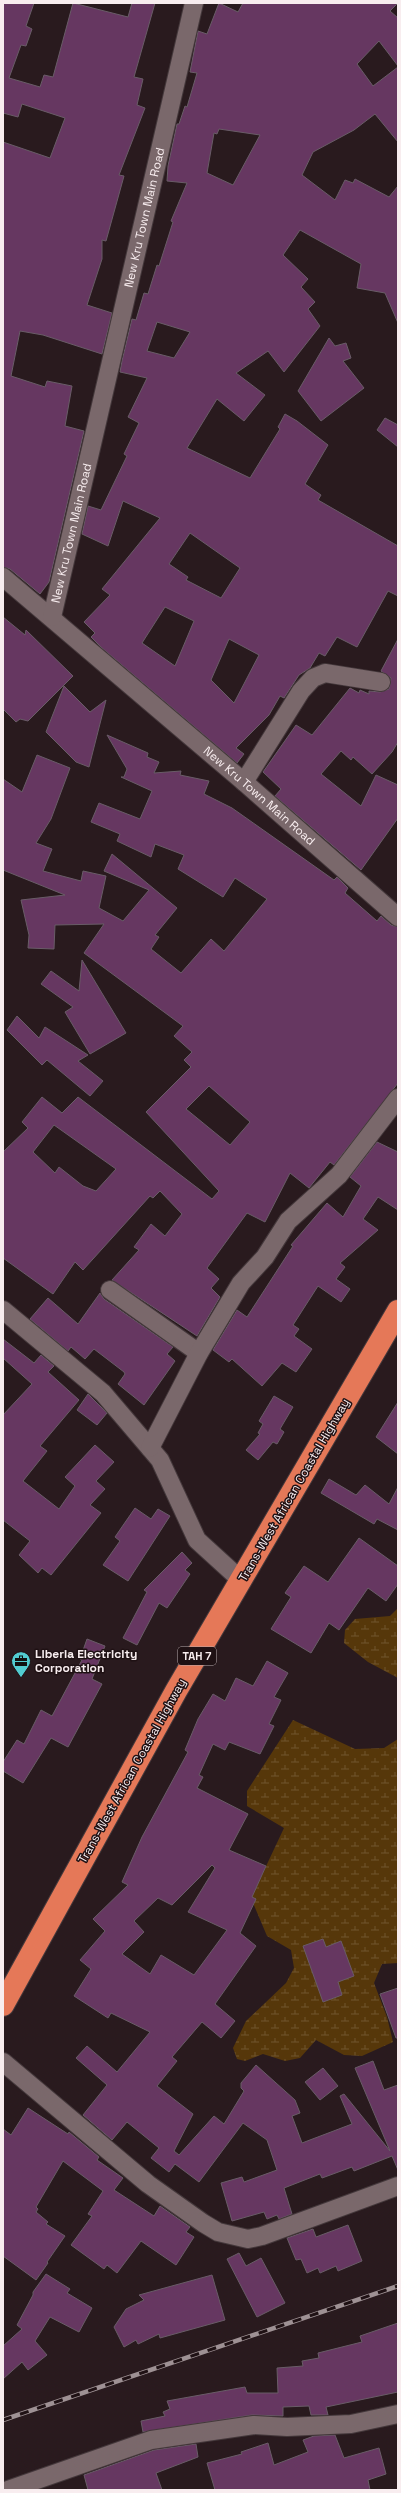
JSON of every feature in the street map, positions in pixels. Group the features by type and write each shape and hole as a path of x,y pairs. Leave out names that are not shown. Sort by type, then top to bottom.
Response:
{"highway":[{"name":"Trans-West African Coastal Highway","path":"3,2005 176,1691 242,1581 398,1311"}],"street":[{"name":"New Kru Town Main Road","path":"194,3 52,617 398,917"},
{"path":"5,583 52,617"},
{"path":"244,782 301,691 313,678 325,673 381,682"},
{"path":"150,1448 199,1353 241,1283 265,1257 288,1221 339,1175 398,1098"},
{"path":"110,1290 199,1353"},
{"path":"3,1310 103,1393 160,1460 197,1540 242,1581"},
{"path":"3,2062 148,2184 218,2232 248,2239 262,2236 398,2186"},
{"path":"8,2490 151,2440 254,2425 287,2427 351,2424 398,2414"}],"green space":[{"path":"398,1608 398,1678 368,1662 344,1643 345,1630 355,1619 390,1616"},
{"path":"293,1720 355,1749 384,1748 398,1739 398,1963 382,1964 374,1983 387,2017 393,2042 362,2056 344,2055 316,2040 300,2058 285,2061 263,2054 245,2061 237,2059 233,2048 246,2021 286,1983 294,1968 291,1950 267,1936 251,1898 284,1828 247,1806 247,1791"}],"building":[{"path":"3,3 34,3 26,26 32,29 26,46 21,45 9,78 40,87 44,75 53,77 73,3 128,17 132,3 155,3 134,77 143,79 137,105 145,108 119,175 124,176 106,241 102,240 102,259 87,305 112,313 102,354 43,335 20,331 11,376 45,387 47,381 72,386 65,426 84,431 49,582 40,594 10,569 3,567 3,142 50,158 65,118 22,104 18,117 3,113"},
{"path":"219,3 238,12 243,3 398,3 390,11 398,18 398,66 379,41 357,64 373,86 398,67 398,142 375,114 354,130 313,152 302,175 335,200 345,180 353,183 355,179 389,197 398,186 398,323 385,293 357,288 361,264 300,230 283,255 308,279 301,287 315,302 308,309 320,326 284,372 268,351 236,373 265,395 244,421 217,399 187,448 250,478 280,429 278,427 285,414 297,421 328,445 305,484 321,495 318,500 398,546 398,596 388,591 357,647 337,637 325,656 319,653 310,668 299,675 284,698 280,696 269,715 236,748 244,754 237,763 102,648 91,637 95,633 84,622 110,595 102,589 160,518 123,501 108,546 82,534 88,506 101,510 127,456 124,454 139,423 128,417 147,378 120,372 132,319 136,320 144,293 148,294 157,265 159,266 173,222 171,221 187,183 167,181 168,166 177,124 179,124 185,106 187,107 197,73 190,72 198,31 207,34","holes":["219,129 260,135 233,185 207,173 214,133 217,134","157,322 190,332 174,358 147,351","190,533 240,568 221,598 186,580 188,577 169,564","165,607 194,621 175,666 142,643","229,639 259,655 234,703 211,680"]},
{"path":"329,338 335,346 346,343 351,358 343,361 364,388 321,421 298,391"},
{"path":"385,418 398,425 398,447 377,430"},
{"path":"3,617 25,635 26,630 73,676 28,721 20,719 16,722 3,709"},
{"path":"398,639 398,742 392,752 372,774 353,757 351,760 341,751 321,774 361,806 376,775 398,785 398,818 361,870 275,796 281,789 263,772 296,725 312,735 350,688 359,693 360,690 369,694 369,691 380,692 389,689 391,678 381,671"},
{"path":"64,686 90,712 106,700 89,767 76,762 46,732"},
{"path":"107,735 148,753 147,757 159,762 154,773 181,771 180,775 209,781 204,794 232,808 334,880 337,877 348,888 345,893 377,921 381,916 391,925 398,927 398,1083 334,1165 330,1162 309,1188 290,1173 265,1222 247,1213 207,1268 219,1279 211,1288 220,1297 197,1336 112,1280 139,1250 134,1247 151,1224 165,1236 182,1214 160,1191 153,1198 150,1196 83,1270 75,1262 53,1294 3,1258 3,1152 28,1128 22,1122 42,1097 62,1113 78,1097 212,1199 219,1191 146,1112 191,1067 184,1060 192,1052 174,1036 183,1026 84,953 104,924 55,925 54,949 28,948 29,935 21,900 65,895 3,870 3,779 22,792 37,755 70,768 51,819 36,843 52,849 43,871 81,881 83,871 106,876 99,908 123,921 149,890 104,871 112,854 177,908 155,935 159,937 151,949 181,973 211,939 224,951 267,899 235,878 223,897 178,869 184,855 155,844 151,857 117,841 120,834 91,822 99,803 140,819 152,791 121,777 124,777 127,769","holes":["209,1086 250,1122 230,1145 186,1109","54,1125 116,1169 96,1191 83,1186 59,1167 55,1173 33,1152"]},
{"path":"82,960 126,1033 90,1054 65,1012 73,1007 41,984 51,971 79,991"},
{"path":"17,1016 39,1038 45,1027 88,1055 78,1061 103,1081 90,1096 47,1060 42,1065 7,1030"},
{"path":"377,1142 398,1152 398,1210 378,1197 363,1219 378,1230 340,1263 345,1267 336,1279 350,1289 341,1302 318,1286 293,1325 299,1329 294,1336 312,1349 296,1372 282,1363 262,1386 232,1359 229,1362 213,1350 237,1310 247,1317 293,1246 291,1245 327,1203 343,1217 361,1186 350,1177"},
{"path":"100,1293 104,1299 173,1347 167,1354 175,1361 144,1405 118,1384 125,1374 124,1372 94,1349 85,1359 71,1347 68,1351 30,1319 48,1298 78,1324"},
{"path":"3,1339 34,1363 41,1355 54,1366 48,1372 79,1400 40,1446 47,1451 23,1481 59,1509 75,1486 65,1477 95,1445 114,1462 96,1481 105,1489 90,1505 101,1513 51,1575 42,1568 38,1573 19,1555 30,1541 3,1520 3,1415 32,1384 3,1358"},
{"path":"88,1394 107,1413 97,1425 77,1410"},
{"path":"274,1396 293,1407 280,1429 284,1432 277,1444 273,1442 258,1460 246,1450 260,1434 258,1433 263,1424 259,1421"},
{"path":"398,1402 398,1454 376,1437"},
{"path":"329,1479 356,1495 365,1485 389,1504 398,1487 398,1530 377,1519 374,1524 321,1493"},
{"path":"135,1508 151,1519 158,1509 170,1516 128,1581 103,1565 120,1541 115,1537"},
{"path":"359,1538 398,1566 398,1584 386,1601 368,1588 339,1630 329,1623 311,1653 271,1629 291,1597 285,1593 304,1566 328,1582"},
{"path":"182,1552 192,1563 185,1570 190,1574 167,1608 159,1603 137,1645 123,1638 147,1592 144,1590"},
{"path":"87,1639 105,1646 92,1679 102,1684 68,1747 51,1738 23,1783 3,1771 3,1762 17,1740 24,1744 41,1710 52,1716 82,1660 80,1659"},
{"path":"267,1661 288,1673 274,1697 281,1700 269,1724 274,1726 260,1754 229,1742 225,1750 213,1744 199,1775 203,1777 197,1788 248,1814 229,1850 266,1866 252,1897 256,1899 240,1933 256,1946 215,2004 235,2021 221,2038 202,2022 172,2057 177,2061 157,2086 193,2114 174,2151 179,2155 214,2116 224,2124 244,2091 241,2088 241,2083 256,2065 295,2100 300,2113 292,2116 302,2143 352,2124 340,2096 344,2094 390,2151 355,2068 373,2061 384,2090 398,2085 398,2170 392,2156 354,2171 352,2167 322,2178 320,2174 284,2188 292,2214 279,2219 277,2215 267,2219 264,2212 232,2221 221,2183 242,2177 244,2182 277,2170 267,2140 243,2123 199,2182 175,2164 169,2172 151,2158 159,2148 127,2122 112,2140 83,2115 107,2085 76,2058 87,2046 117,2072 150,2032 111,2013 108,2018 74,1996 91,1969 80,1960 105,1931 93,1919 128,1885 122,1882 142,1837 188,1752 185,1750 198,1719 213,1694 225,1701 236,1678 253,1686","holes":["212,1865 215,1868 188,1912 227,1930 194,1975 161,1955 150,1974 122,1954 144,1932 134,1921 158,1898 172,1905"]},
{"path":"323,1939 326,1947 341,1941 354,1976 338,1982 342,1995 323,2002 303,1946"},
{"path":"398,1988 398,2038 396,2038 380,1994"},
{"path":"323,2068 338,2086 320,2100 305,2082"},
{"path":"28,2108 68,2134 69,2132 99,2157 97,2160 123,2178 114,2190 154,2216 160,2206 190,2227 186,2232 194,2237 176,2265 141,2241 117,2273 107,2265 104,2269 71,2245 92,2216 88,2214 103,2191 63,2161 36,2207 38,2209 36,2212 48,2222 46,2224 65,2236 47,2262 48,2263 36,2280 3,2256 3,2129 11,2135"},
{"path":"348,2225 362,2261 338,2271 336,2266 320,2273 318,2268 307,2273 301,2259 296,2260 287,2238 313,2229 316,2237"},
{"path":"239,2253 246,2266 261,2258 285,2303 257,2317 227,2259"},
{"path":"46,2274 70,2289 67,2293 92,2308 79,2332 50,2317 35,2341 47,2355 28,2370 22,2362 3,2379 3,2346 22,2329 17,2325 33,2295 33,2292"},
{"path":"212,2275 225,2320 160,2338 159,2334 138,2344 136,2340 124,2347 114,2327 126,2309 144,2300 139,2295"},
{"path":"398,2323 398,2392 326,2407 328,2415 311,2415 309,2406 283,2407 283,2416 252,2415 143,2432 141,2421 165,2416 163,2412 170,2409 167,2401 245,2387 247,2393 278,2393 277,2368 303,2366 302,2361 319,2358 318,2353 362,2342 360,2336"},
{"path":"335,2435 344,2458 379,2448 386,2474 368,2480 370,2490 215,2490 207,2463 242,2454 241,2452 268,2443 274,2465 308,2452 303,2440 314,2436"},
{"path":"196,2444 198,2457 156,2473 162,2490 88,2490 84,2475 154,2450"}],"railway":[{"path":"3,2420 398,2286"}],"place":[{"name":"Liberia Electricity Corporation","path":"21,1678"}]}
